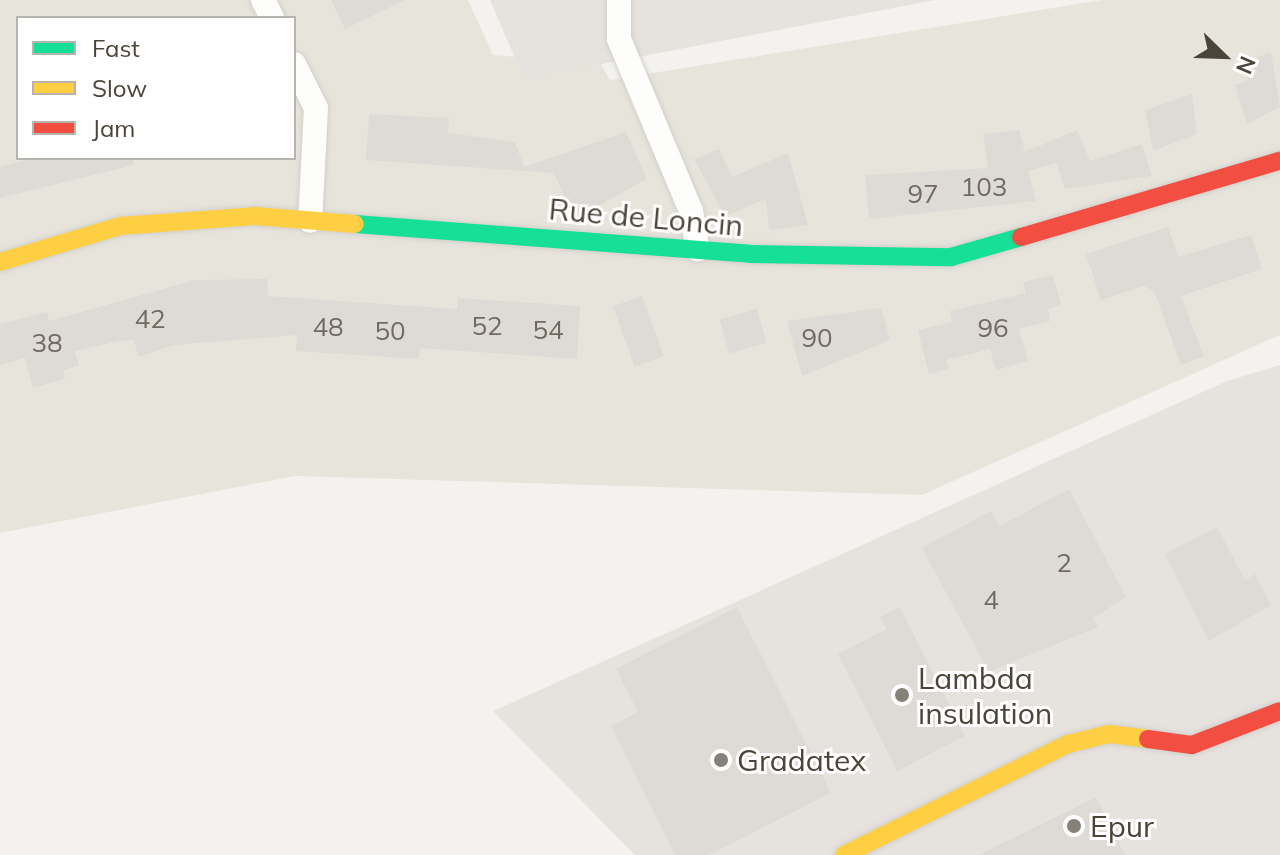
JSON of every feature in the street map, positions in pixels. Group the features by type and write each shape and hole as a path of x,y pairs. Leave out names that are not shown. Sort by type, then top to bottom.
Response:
{"street":[{"path":"619,0 619,39 691,211 698,249"},
{"path":"296,68 316,108 310,221"},
{"name":"Rue de Loncin","path":"0,262 120,226 255,216 698,249 951,257 1280,161"},
{"path":"844,855 1068,744 1109,734 1192,745 1280,711"}],"shaded area":[{"path":"0,0 468,0 493,55 601,64 610,80 1102,0 1280,0 1280,335 922,495 295,476 0,533"},
{"path":"490,0 935,0 524,79"},
{"path":"1280,365 1280,855 635,855 493,711 1227,381"}],"building":[{"path":"331,0 405,0 345,29"},
{"path":"1271,52 1280,107 1247,124 1235,85 1248,80 1242,63"},
{"path":"1192,94 1197,134 1153,151 1145,110"},
{"path":"369,114 449,118 448,133 515,142 524,167 626,132 647,179 585,213 585,220 574,219 554,173 366,160"},
{"path":"1019,130 1025,152 1077,130 1090,161 1142,144 1152,176 1065,189 1056,163 1028,171 1036,201 869,219 865,175 988,168 983,134"},
{"path":"719,149 732,177 788,153 808,225 769,230 766,199 725,216 694,159"},
{"path":"24,160 133,160 134,165 0,198 0,167"},
{"path":"1168,227 1178,257 1251,235 1262,269 1181,296 1204,356 1181,365 1154,291 1144,286 1101,300 1086,254"},
{"path":"1053,275 1061,305 1048,309 1050,321 1019,329 1028,361 996,370 990,349 946,360 949,369 929,374 918,330 952,322 950,311 1026,293 1023,282"},
{"path":"267,279 268,296 457,309 458,298 580,306 577,359 420,348 419,359 296,351 297,335 174,345 138,357 134,340 119,341 75,351 79,366 63,370 65,379 33,388 25,358 0,365 0,324 47,312 49,321 195,280"},
{"path":"642,296 664,356 635,367 613,307"},
{"path":"881,308 890,340 802,376 787,321"},
{"path":"757,309 767,343 729,353 720,320"},
{"path":"1069,489 1126,597 1093,618 1098,627 989,672 922,548 991,511 1000,526"},
{"path":"1217,527 1245,580 1255,574 1271,605 1209,641 1165,554"},
{"name":"Gradatex","path":"737,607 831,793 709,855 675,855 611,726 638,712 616,669"},
{"name":"Lambda insulation","path":"900,607 965,736 897,771 838,654 887,629 880,617"},
{"name":"Epur","path":"1096,797 1125,855 979,855"}],"traffic: fast":[{"path":"355,224 750,254 951,257 1021,237"}],"traffic: slow":[{"path":"0,262 120,226 255,216 355,224"},
{"path":"844,855 1068,744 1109,734 1148,739"}],"traffic: jam":[{"path":"1021,237 1280,161"},
{"path":"1148,739 1192,745 1280,711"}],"place":[{"name":"Lambda insulation","path":"902,695"},
{"name":"Gradatex","path":"721,760"},
{"name":"Epur","path":"1074,826"}]}
